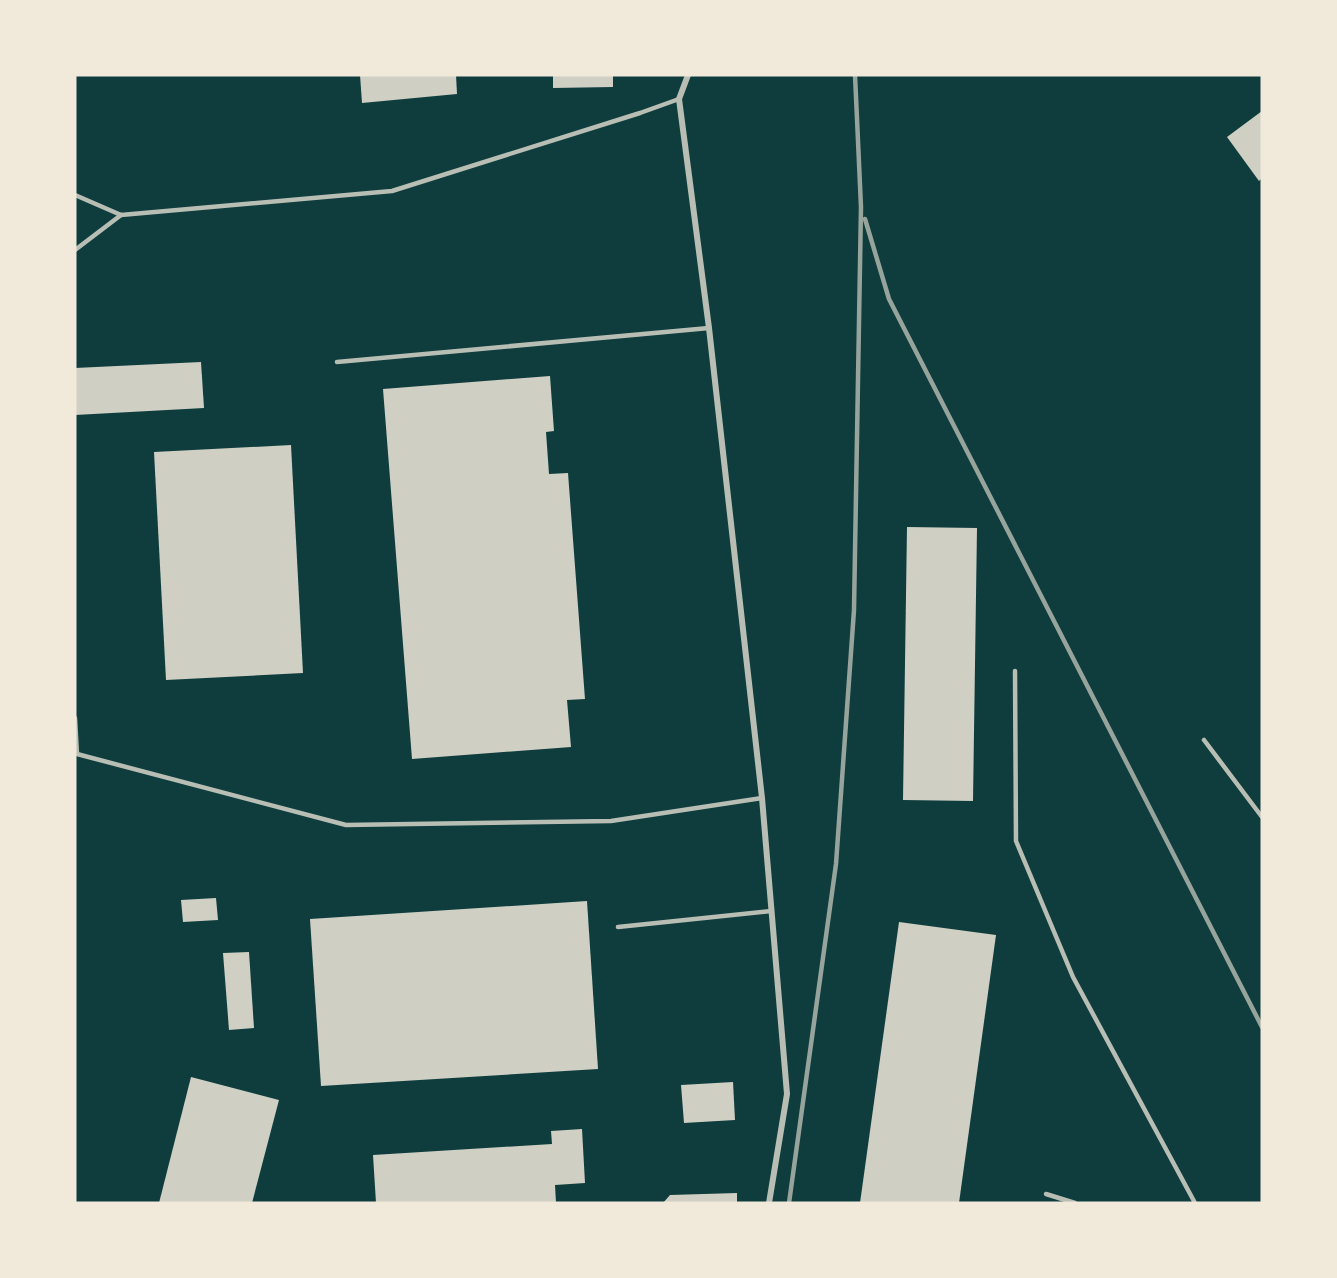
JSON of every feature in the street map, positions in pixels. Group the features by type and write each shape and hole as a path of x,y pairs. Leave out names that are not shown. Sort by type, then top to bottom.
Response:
{"street":[{"path":"687,75 679,99 709,328 762,798 787,1094 769,1203"}],"lane":[{"path":"75,195 121,215 392,192 679,99"},
{"path":"75,250 121,215"},
{"path":"338,362 709,328"},
{"path":"1014,671 1016,841 1072,977 1195,1203"},
{"path":"75,718 77,754 346,825 611,821 762,798"},
{"path":"1204,740 1262,817"},
{"path":"618,927 771,911"},
{"path":"1046,1194 1075,1203"}],"building":[{"path":"360,75 456,75 457,94 362,103"},
{"path":"553,75 613,75 613,87 553,88"},
{"path":"1262,111 1262,178 1259,181 1227,137"},
{"path":"201,362 204,408 75,415 75,368"},
{"path":"550,376 554,431 546,432 549,474 568,473 585,699 567,700 571,747 412,759 383,389"},
{"path":"291,445 303,673 166,680 154,452"},
{"path":"907,527 977,528 973,801 903,800"},
{"path":"216,898 218,920 183,922 181,900"},
{"path":"587,901 598,1069 321,1086 310,919"},
{"path":"899,922 996,935 959,1203 860,1203"},
{"path":"249,952 254,1028 229,1030 223,953"},
{"path":"191,1077 279,1100 252,1203 159,1203"},
{"path":"733,1082 735,1120 684,1123 681,1085"},
{"path":"582,1129 585,1183 555,1185 556,1203 376,1203 373,1155 552,1144 551,1131"},
{"path":"737,1193 737,1203 663,1203 670,1195"}],"railway":[{"path":"789,1203 836,864 854,610 861,207 855,75"},
{"path":"865,219 889,299 1262,1027"}]}
